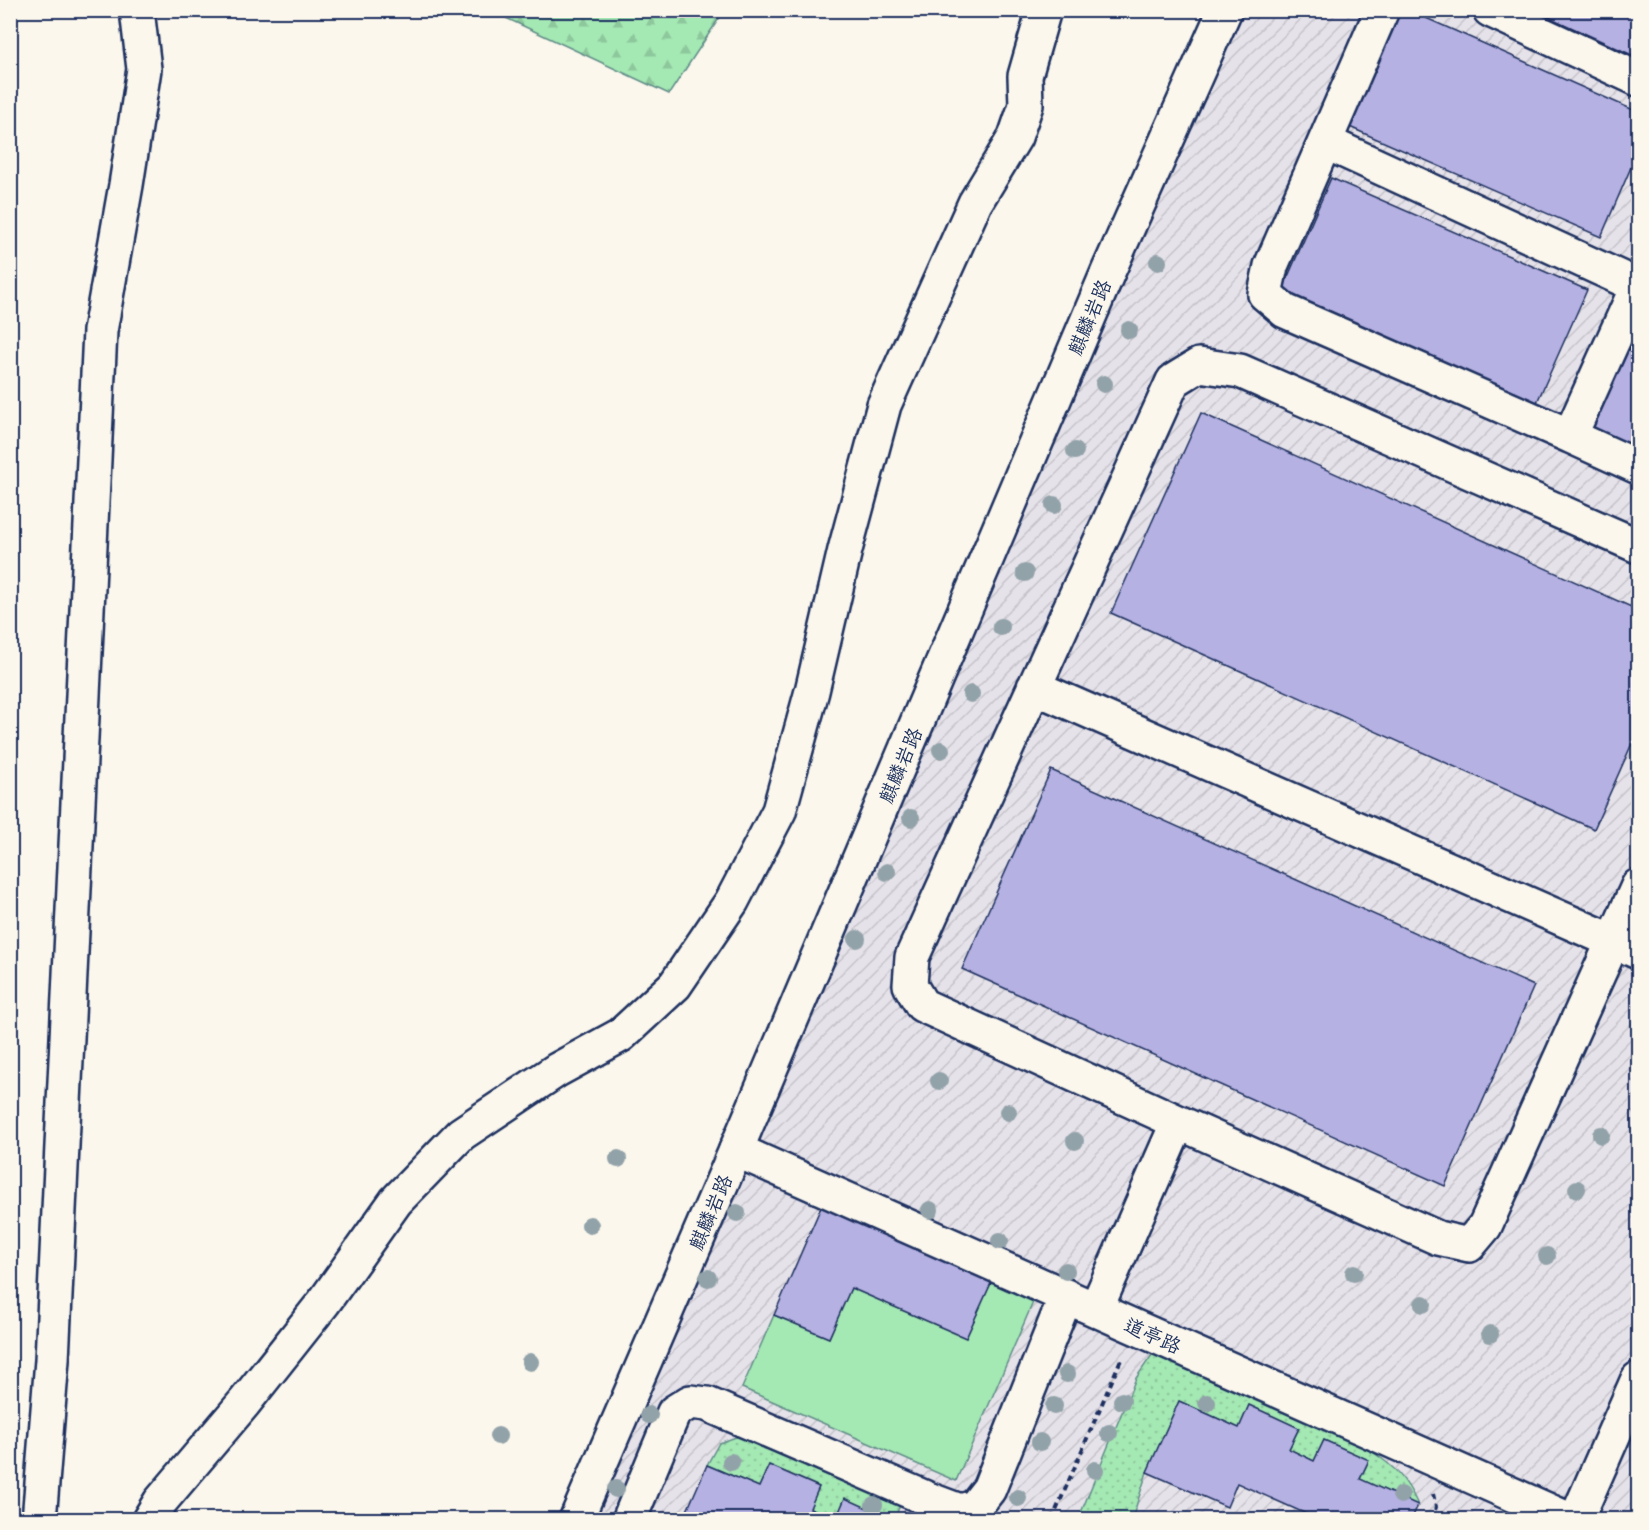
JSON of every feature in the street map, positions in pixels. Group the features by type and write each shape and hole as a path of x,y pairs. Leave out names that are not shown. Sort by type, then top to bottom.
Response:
{"street":[{"path":"39,1520 52,1360 100,331 144,69 137,10"},
{"path":"149,1520 160,1502 244,1403 324,1302 396,1201 461,1134 557,1070 621,1035 675,986 732,901 779,811 812,691 845,550 884,405 975,203 1015,137 1026,105 1024,76 1044,10"},
{"name":"麒麟岩路","path":"576,1520 736,1150 1108,272 1224,10"},
{"path":"1382,10 1271,266 1265,294 1286,311 1638,467"},
{"path":"1490,10 1638,79"},
{"path":"1325,142 1638,286 1570,436"},
{"path":"1638,546 1240,371 1199,365 1173,381 912,957 910,985 922,1005 1438,1238 1469,1245 1485,1226 1626,947 1638,886"},
{"path":"1034,687 1626,947"},
{"path":"1096,1309 1178,1122"},
{"name":"道亭路","path":"736,1150 1570,1520"},
{"path":"629,1520 674,1412 690,1402 707,1404 960,1511 975,1508 989,1489 1066,1296"},
{"path":"1576,1520 1638,1379"}],"path":[{"path":"1052,1520 1135,1326"}],"shaded area":[{"path":"1225,11 1638,11 1638,1519 574,1520"}],"green space":[{"path":"491,11 724,11 669,94"},
{"path":"992,1281 1034,1300 956,1481 742,1388 774,1315 829,1338 851,1288 966,1338"},
{"path":"1154,1352 1371,1451 1399,1474 1418,1505 1360,1479 1369,1460 1324,1440 1314,1461 1289,1449 1299,1428 1249,1405 1239,1428 1179,1401 1147,1472 1132,1519 1078,1520 1136,1378"},
{"path":"736,1437 767,1442 903,1498 896,1515 906,1519 889,1519 845,1499 836,1519 810,1508 819,1487 769,1465 759,1487 707,1465 719,1443"}],"building":[{"path":"1396,10 1408,10 1638,112 1638,151 1601,237 1345,125"},
{"path":"1533,10 1638,10 1638,41 1632,55"},
{"path":"1331,178 1587,290 1534,409 1279,297"},
{"path":"1638,312 1638,454 1585,430"},
{"path":"1201,413 1638,610 1638,730 1594,829 1111,613"},
{"path":"1051,770 1534,986 1445,1186 962,969"},
{"path":"821,1207 992,1281 966,1338 851,1288 829,1338 774,1315"},
{"path":"1179,1401 1239,1428 1249,1405 1299,1428 1289,1449 1314,1461 1324,1440 1369,1460 1360,1479 1418,1505 1411,1520 1310,1520 1311,1516 1237,1483 1227,1507 1147,1472"},
{"path":"707,1465 759,1487 769,1465 819,1487 810,1508 836,1519 845,1498 889,1520 683,1520"}]}
